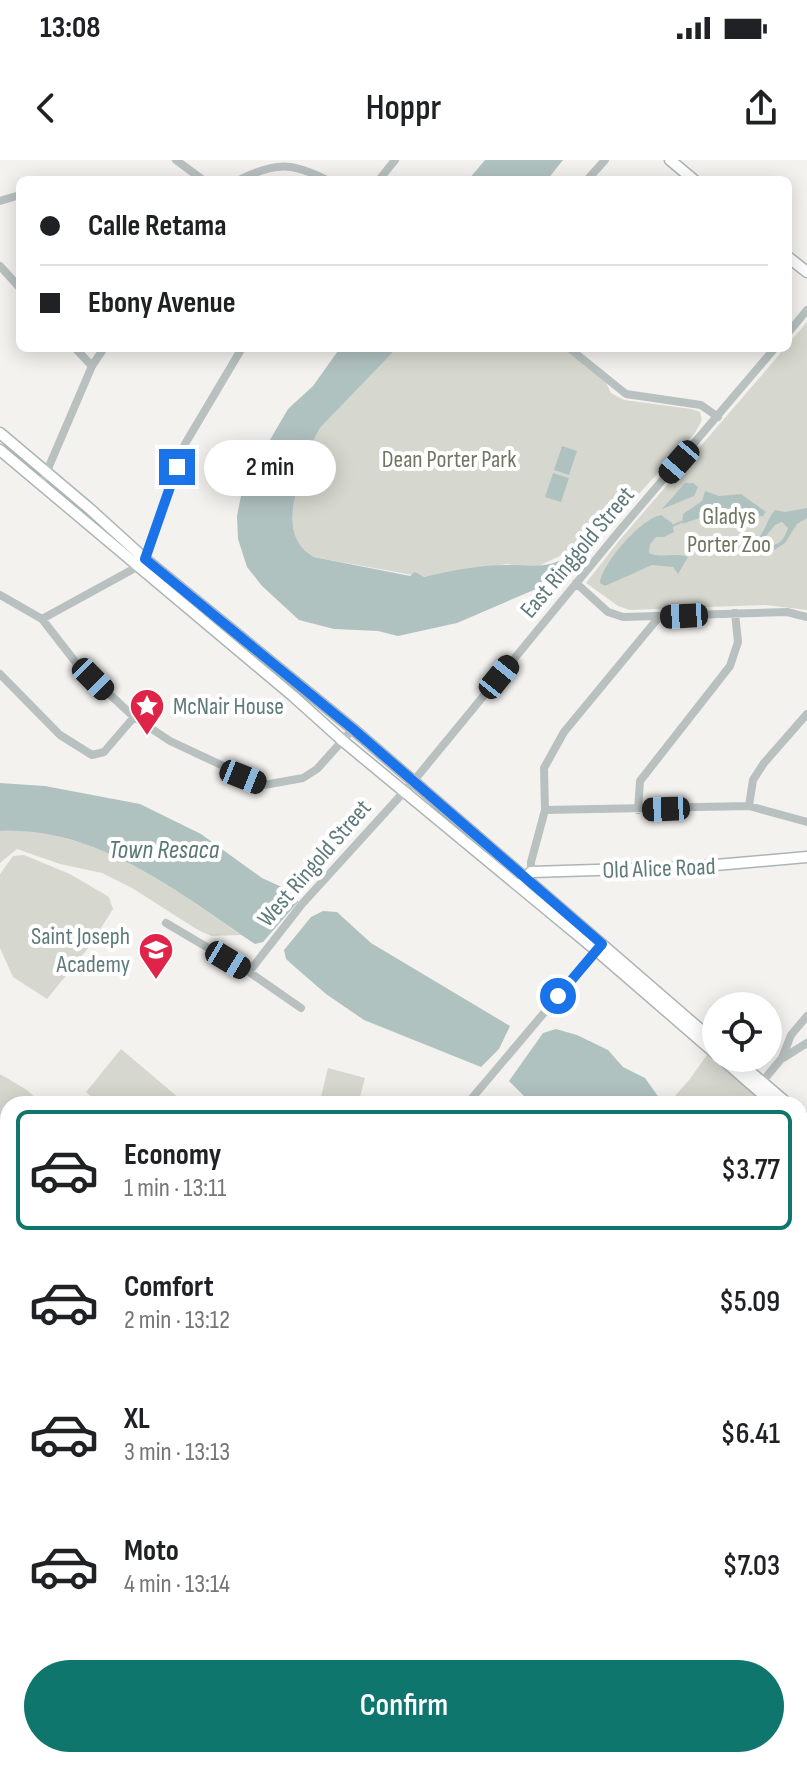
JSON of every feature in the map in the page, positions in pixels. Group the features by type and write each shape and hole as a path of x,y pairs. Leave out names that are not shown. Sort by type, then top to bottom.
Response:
{"main road":[{"path":"0,433 90,509 141,563 343,741 403,791 525,880"},
{"path":"0,450 353,729 702,1041"},
{"name":"Old Alice Road","path":"525,880 807,857"},
{"path":"600,947 702,1031"},
{"path":"737,1072 765,1096"},
{"path":"750,1072 779,1096"}],"street":[{"path":"176,160 198,176"},
{"path":"382,176 395,160"},
{"path":"591,176 605,160"},
{"path":"249,176 281,166 302,168 319,176"},
{"path":"0,266 16,284"},
{"path":"792,328 807,310"},
{"path":"79,352 92,366"},
{"path":"41,485 92,366 101,352"},
{"path":"42,619 141,563 185,444 236,352"},
{"path":"574,352 626,394 695,403 718,417"},
{"name":"East Ringgold Street","path":"412,783 772,352"},
{"path":"576,583 608,612 623,617 787,612 807,617"},
{"path":"0,595 42,619 77,664 134,717 170,741 264,785 303,778 317,769 353,729"},
{"path":"638,810 640,781 730,666 738,642 735,613"},
{"path":"525,880 545,810 544,768 564,732 659,617"},
{"path":"0,674 60,735 92,755 104,752 134,717"},
{"path":"749,806 753,780 807,714"},
{"name":"West Ringold Street","path":"249,972 302,904 412,783"},
{"path":"545,810 749,806 807,822"},
{"path":"806,847 807,857"},
{"path":"166,923 249,972 301,1008"},
{"path":"474,1096 600,947"},
{"path":"782,1058 791,1035 807,1016"},
{"path":"782,1058 807,1043"},
{"path":"762,1082 770,1072"}],"green space":[{"name":"Gladys Porter Zoo","path":"807,322 807,610 765,605 630,610 618,606 586,583 782,352 792,352 792,339"},
{"name":"Dean Porter Park","path":"393,352 574,352 604,378 611,393 624,400 691,409 700,412 702,420 695,433 597,539 534,568 507,564 423,577 314,557 296,538 293,527 294,501 320,428"},
{"path":"28,829 83,843 120,858 241,935 211,936 102,873 60,864 17,849 0,863 0,831"},
{"path":"24,855 70,874 109,897 113,909 89,947 47,999 13,977 0,948 0,874 13,856"},
{"path":"121,1049 177,1096 90,1096 86,1092"},
{"path":"702,1062 702,1072 729,1072 759,1096 675,1096"},
{"path":"328,1068 365,1078 360,1096 321,1096"},
{"path":"0,1074 33,1096 0,1096"}],"water":[{"path":"485,160 563,160 550,176 471,176"},
{"path":"337,352 393,352 320,428 315,437 297,488 293,514 296,538 314,557 410,576 415,572 424,577 485,566 542,565 567,558 576,562 572,570 558,575 550,583 457,623 398,636 378,631 334,629 299,620 262,586 247,567 238,539 237,516 243,486 288,409 313,386"},
{"path":"562,446 577,451 569,475 554,470"},
{"path":"553,473 569,478 561,502 545,497"},
{"path":"685,483 698,487 694,496 662,509"},
{"path":"705,491 719,496 741,494 766,512 763,516 743,518 709,515 682,524 683,514 702,501"},
{"path":"807,508 807,518 797,524 785,543 773,551 762,548 758,538 772,513 775,510 785,512","holes":["782,522 788,528 780,542 766,544 765,537 775,525"]},
{"path":"661,515 672,523 674,532 656,537 650,544 649,553 688,557 678,574 673,567 652,565 605,586 600,583 608,564 624,543 644,524"},
{"name":"Town Resaca","path":"0,783 45,786 140,804 201,834 262,878 297,894 298,902 263,942 255,944 135,866 103,851 70,839 36,832 0,831"},
{"path":"323,911 337,912 371,943 510,1026 499,1049 481,1067 364,1020 326,994 286,959 284,950 311,917"},
{"path":"556,1029 608,1050 623,1067 645,1078 658,1096 524,1096 509,1081 543,1033"}],"waterway":[{"path":"672,526 681,522"}],"place":[{"name":"McNair House","path":"147,737"},
{"name":"Saint Joseph Academy","path":"156,981"}],"route":[{"path":"177,467 145,559 353,729 602,944 558,996"}]}
